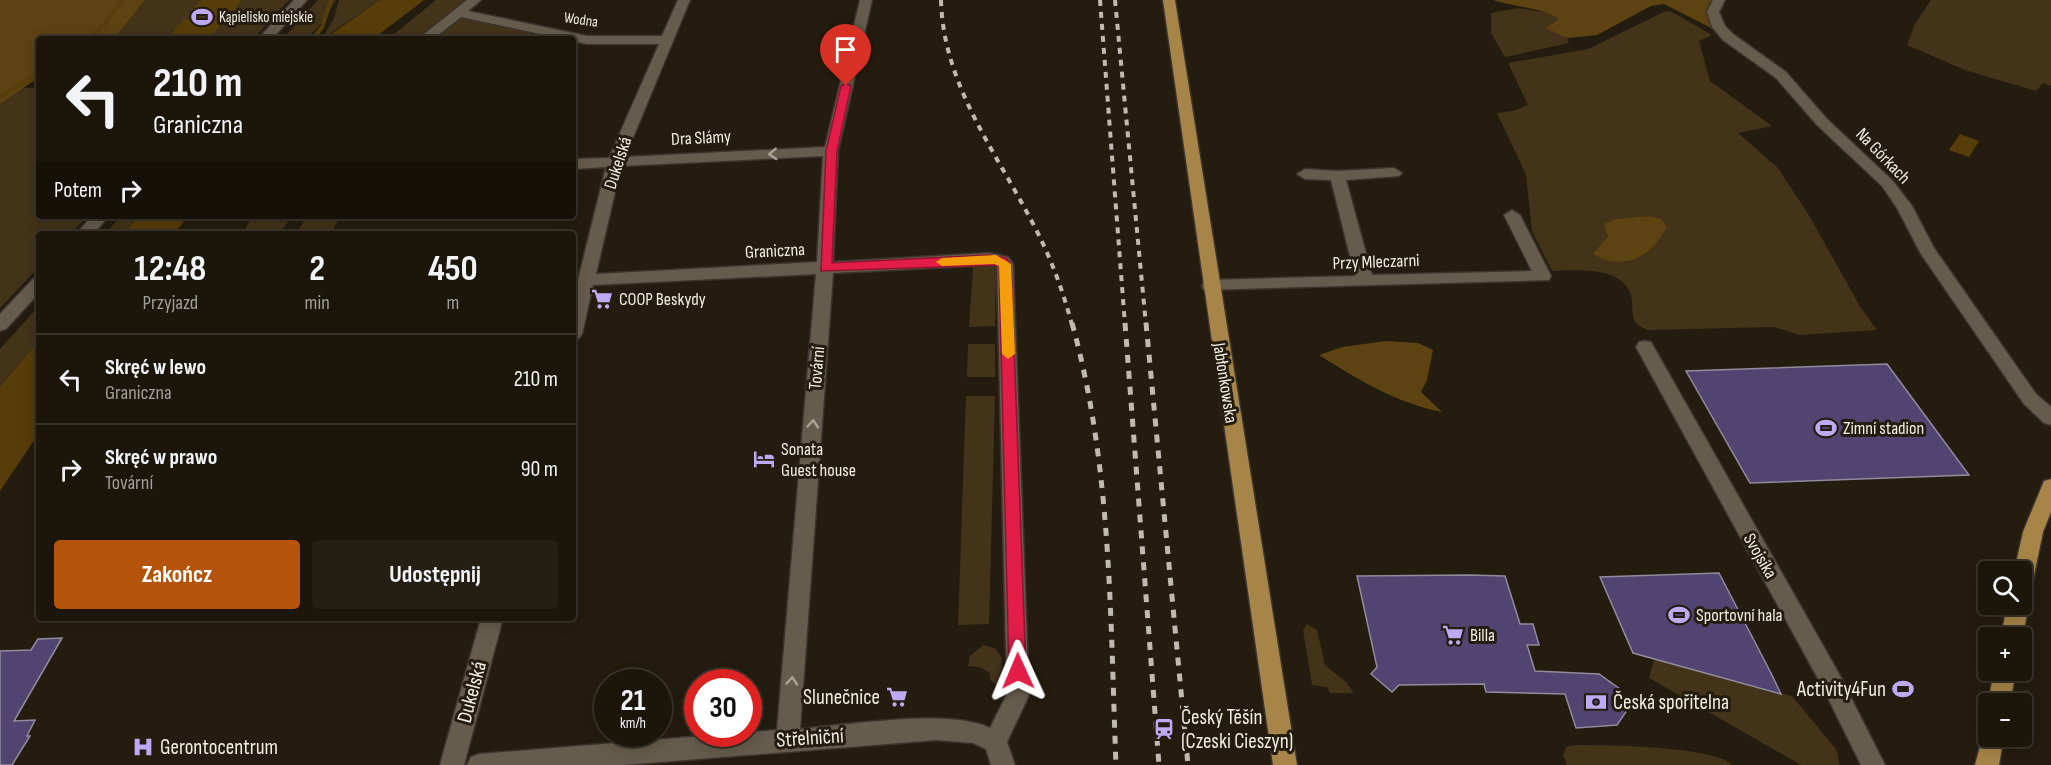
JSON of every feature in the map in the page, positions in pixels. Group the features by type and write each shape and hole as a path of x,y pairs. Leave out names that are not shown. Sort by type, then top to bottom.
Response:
{"main road":[{"name":"Jabłonkowska","path":"1169,0 1210,286 1285,765"},
{"path":"2027,561 2033,532 2051,487"},
{"path":"1987,765 1991,747"}],"street":[{"path":"267,36 301,0"},
{"path":"429,36 475,0"},
{"name":"Dukelská","path":"576,322 615,162 684,0"},
{"name":"Tovární","path":"788,740 825,268 831,151 866,0"},
{"name":"Na Górkach","path":"1719,0 1713,12 1719,27 1781,75 1822,122 1887,183 1904,206 1927,250 2030,399 2051,418"},
{"name":"Wodna","path":"458,13 568,36"},
{"name":"Wodna","path":"576,38 587,40 667,40"},
{"name":"Dra Slámy","path":"576,164 831,151"},
{"path":"1305,174 1337,176 1394,173"},
{"path":"1337,176 1365,281"},
{"name":"Przy Mleczarni","path":"1210,286 1543,276 1512,215"},
{"path":"87,231 98,219"},
{"name":"Graniczna","path":"587,280 1002,261 1006,269 1018,695 995,742"},
{"path":"0,325 36,286"},
{"name":"Svojsíka","path":"1645,347 1825,669 1873,765"},
{"name":"Dukelská","path":"452,765 491,621"},
{"name":"Střelniční","path":"479,765 937,729 975,732 995,742"},
{"path":"995,742 1003,765"}],"shaded area":[{"path":"0,0 145,0 116,36 36,36 36,79 0,104"},
{"name":"Kąpielisko miejskie","path":"145,0 289,0 256,36 116,36"},
{"path":"201,0 242,0 229,16 187,16"},
{"path":"318,0 336,0 319,26 309,36 286,36"},
{"path":"339,0 380,0 324,36 334,18"},
{"path":"380,0 424,0 377,36 328,36"},
{"path":"436,0 471,0 425,36 392,36"},
{"path":"1493,0 1716,0 1709,19 1719,32 1664,4 1651,6 1597,35 1567,38 1546,28 1559,19 1537,10"},
{"path":"1931,0 2051,0 2051,86 2043,83 2036,91 1965,70 1907,45 1915,24"},
{"path":"1517,8 1550,13 1560,19 1547,28 1567,38 1569,43 1505,57 1491,33 1491,13"},
{"path":"1666,11 1672,12 1712,35 1699,41 1710,81 1772,126 1738,133 1778,168 1810,217 1861,308 1877,330 1799,335 1774,327 1648,330 1634,320 1629,290 1622,281 1600,272 1552,271 1532,231 1526,175 1497,113 1513,111 1528,105 1508,63 1588,49","holes":["1649,216 1593,254 1601,247 1617,219"]},
{"path":"463,17 545,36 437,36"},
{"path":"226,18 211,36 170,36 184,19"},
{"path":"21,88 36,88 36,219 85,219 73,231 36,231 36,270 0,308 0,104"},
{"path":"1960,134 1979,141 1969,157 1949,150"},
{"path":"1649,216 1661,219 1667,226 1661,237 1645,253 1636,258 1616,262 1593,254 1608,236 1604,224 1617,219"},
{"path":"118,219 136,219 126,231 108,231"},
{"path":"136,219 186,219 176,231 126,231"},
{"path":"251,219 289,219 282,231 244,231"},
{"path":"305,219 339,219 332,231 298,231"},
{"path":"996,266 995,326 969,327 973,267"},
{"path":"36,309 36,344 0,387 0,349"},
{"path":"1386,341 1418,343 1433,350 1427,380 1421,392 1442,412 1393,397 1319,355 1342,347"},
{"path":"36,344 36,437 0,491 0,387"},
{"path":"968,344 995,344 995,377 967,377"},
{"path":"966,396 995,396 989,624 958,625"},
{"path":"1307,624 1317,630 1325,665 1346,682 1354,693 1330,693 1327,687 1312,685 1303,630"},
{"path":"983,645 995,648 1002,658 1001,688 991,681 989,672 979,667 968,666 970,656"},
{"path":"1654,659 1792,696 1836,749 1840,765 1801,765 1649,678"},
{"path":"1575,745 1682,750 1722,759 1732,765 1567,765 1563,755 1566,747"}],"building":[{"name":"Zimní stadion","path":"1887,364 1969,475 1750,483 1686,371"},
{"name":"Sportovní hala","path":"1719,573 1781,694 1633,653 1600,577"},
{"name":"Billa","path":"1357,576 1505,576 1520,624 1533,624 1539,645 1527,645 1535,671 1599,674 1620,689 1628,709 1617,725 1576,728 1565,694 1486,692 1484,684 1399,685 1392,692 1371,674 1377,667"},
{"path":"62,638 14,721 35,720 27,736 30,736 12,765 0,765 0,651 31,650 38,639"}],"waterway":[{"path":"92,36 101,28 123,0"},
{"path":"315,36 322,27 331,0"},
{"path":"0,97 36,75"}],"railway":[{"path":"941,0 944,30 960,87 972,114 1043,244 1072,325"},
{"path":"1100,0 1125,325"},
{"path":"1115,0 1146,325"},
{"path":"1072,323 1085,377 1102,487 1110,598 1116,765"},
{"path":"1125,323 1159,765"},
{"path":"1146,323 1188,765"}],"slow traffic":[{"path":"942,262 996,260 1005,264 1008,354"}],"place":[{"name":"Kąpielisko miejskie","path":"202,17"},
{"name":"COOP Beskydy","path":"602,299"},
{"name":"Zimní stadion","path":"1826,428"},
{"name":"Sonata Guest house","path":"764,459"},
{"name":"Sportovní hala","path":"1679,615"},
{"name":"Billa","path":"1453,635"},
{"name":"Activity4Fun","path":"1903,689"},
{"name":"Slunečnice","path":"897,697"},
{"name":"Česká spořitelna","path":"1596,702"},
{"name":"Český Těšín (Czeski Cieszyn)","path":"1164,729"},
{"name":"Gerontocentrum","path":"143,747"}],"route":[{"path":"846,86 831,151 825,268 989,260 1002,261 1005,264 1018,671"}]}
